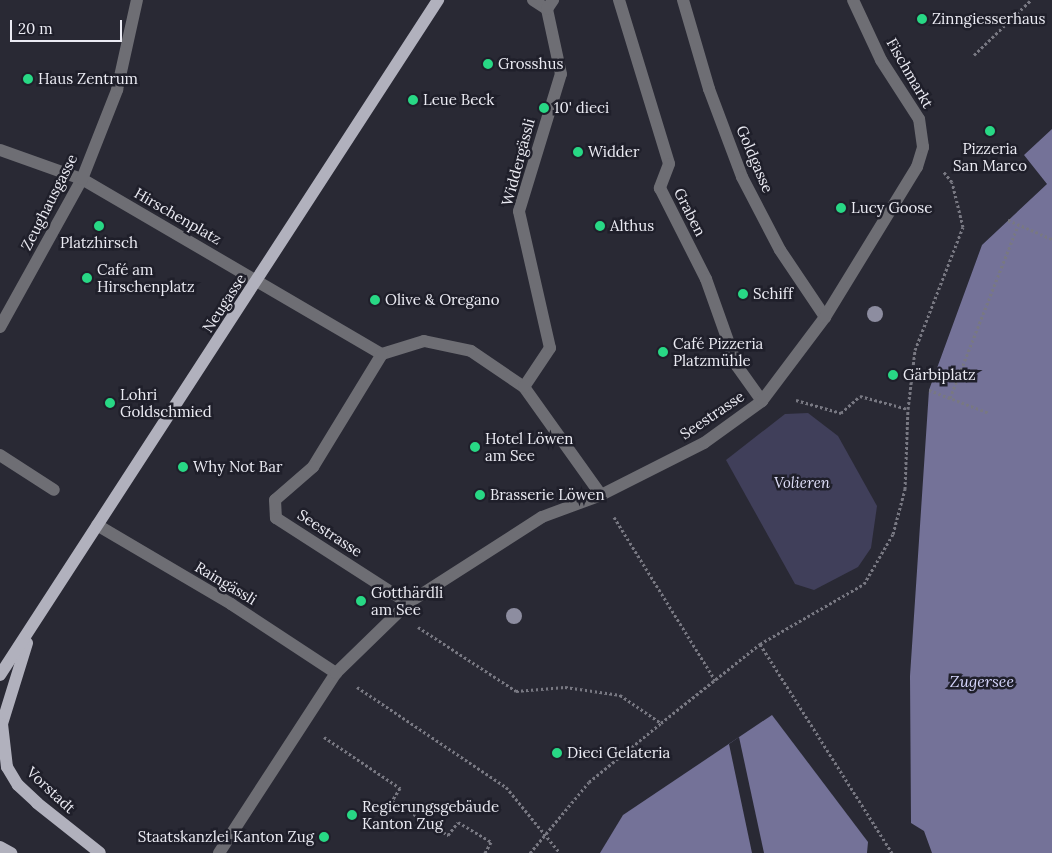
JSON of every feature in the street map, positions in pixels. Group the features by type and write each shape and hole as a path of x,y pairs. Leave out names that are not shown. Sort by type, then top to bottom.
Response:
{"main road":[{"name":"Neugasse","path":"34,621 257,282 438,0"},
{"path":"0,675 34,621"},
{"name":"Vorstadt","path":"34,621 2,724 7,766 18,785 37,803 100,853"},
{"path":"0,847 11,853"}],"street":[{"name":"Zeughausgasse","path":"0,327 82,179 117,90 137,0"},
{"path":"534,0 550,4"},
{"name":"Graben","path":"619,0 669,164 660,188 706,279 737,366 762,401"},
{"name":"Goldgasse","path":"683,0 709,89 742,177 780,250 825,317"},
{"name":"Fischmarkt","path":"853,0 881,60 919,119 922,147 916,166"},
{"name":"Widdergässli","path":"524,387 550,348 519,211 561,74 550,4"},
{"name":"Hirschenplatz","path":"0,150 82,179 382,354"},
{"name":"Seestrasse","path":"220,853 302,722 336,673 408,603 542,517 601,495 704,443 762,401 825,317 916,166"},
{"path":"382,354 424,341 471,351 524,387 601,495"},
{"name":"Seestrasse","path":"382,354 313,468 275,500 276,518 408,603"},
{"path":"0,455 54,490"},
{"name":"Raingässli","path":"97,525 231,604 336,673"}],"path":[{"path":"974,55 1031,0"},
{"path":"530,853 544,833 589,782 661,723 760,644 864,584 893,534 905,489 908,409 915,350 963,226 952,182 922,147"},
{"path":"1008,220 1052,239"},
{"path":"950,398 1018,225"},
{"path":"929,390 989,413"},
{"path":"762,401 796,400 841,413 860,396 908,409"},
{"path":"601,495 715,680"},
{"path":"397,613 516,691 565,687 620,696 661,723"},
{"path":"760,644 892,853"},
{"path":"336,673 506,788 560,853"},
{"path":"302,722 400,788 392,801 448,835 458,822 491,842 485,853"}],"green space":[{"name":"Volieren","path":"808,413 838,436 877,506 871,548 858,567 814,590 795,584 726,460 785,414"}],"water":[{"name":"Zugersee","path":"1052,129 1052,853 932,853 924,831 911,823 910,676 929,390 982,245 1047,184 1024,155"},
{"path":"772,715 868,842 867,853 600,853 623,815"}],"pier":[{"path":"739,737 764,853 752,853 729,744"}],"place":[{"name":"Zinngiesserhaus","path":"922,19"},
{"name":"Grosshus","path":"488,64"},
{"name":"Haus Zentrum","path":"28,79"},
{"name":"Leue Beck","path":"413,100"},
{"name":"10' dieci","path":"544,108"},
{"name":"Pizzeria San Marco","path":"990,131"},
{"name":"Widder","path":"578,152"},
{"name":"Lucy Goose","path":"841,208"},
{"name":"Platzhirsch","path":"99,226"},
{"name":"Althus","path":"600,226"},
{"name":"Café am Hirschenplatz","path":"87,278"},
{"name":"Schiff","path":"743,294"},
{"name":"Olive & Oregano","path":"375,300"},
{"name":"Café Pizzeria Platzmühle","path":"663,352"},
{"name":"Gärbiplatz","path":"893,375"},
{"name":"Lohri Goldschmied","path":"110,403"},
{"name":"Hotel Löwen am See","path":"475,447"},
{"name":"Why Not Bar","path":"183,467"},
{"name":"Brasserie Löwen","path":"480,495"},
{"name":"Gotthärdli am See","path":"361,601"},
{"name":"Dieci Gelateria","path":"557,753"},
{"name":"Regierungsgebäude Kanton Zug","path":"352,815"},
{"name":"Staatskanzlei Kanton Zug","path":"324,837"}]}
